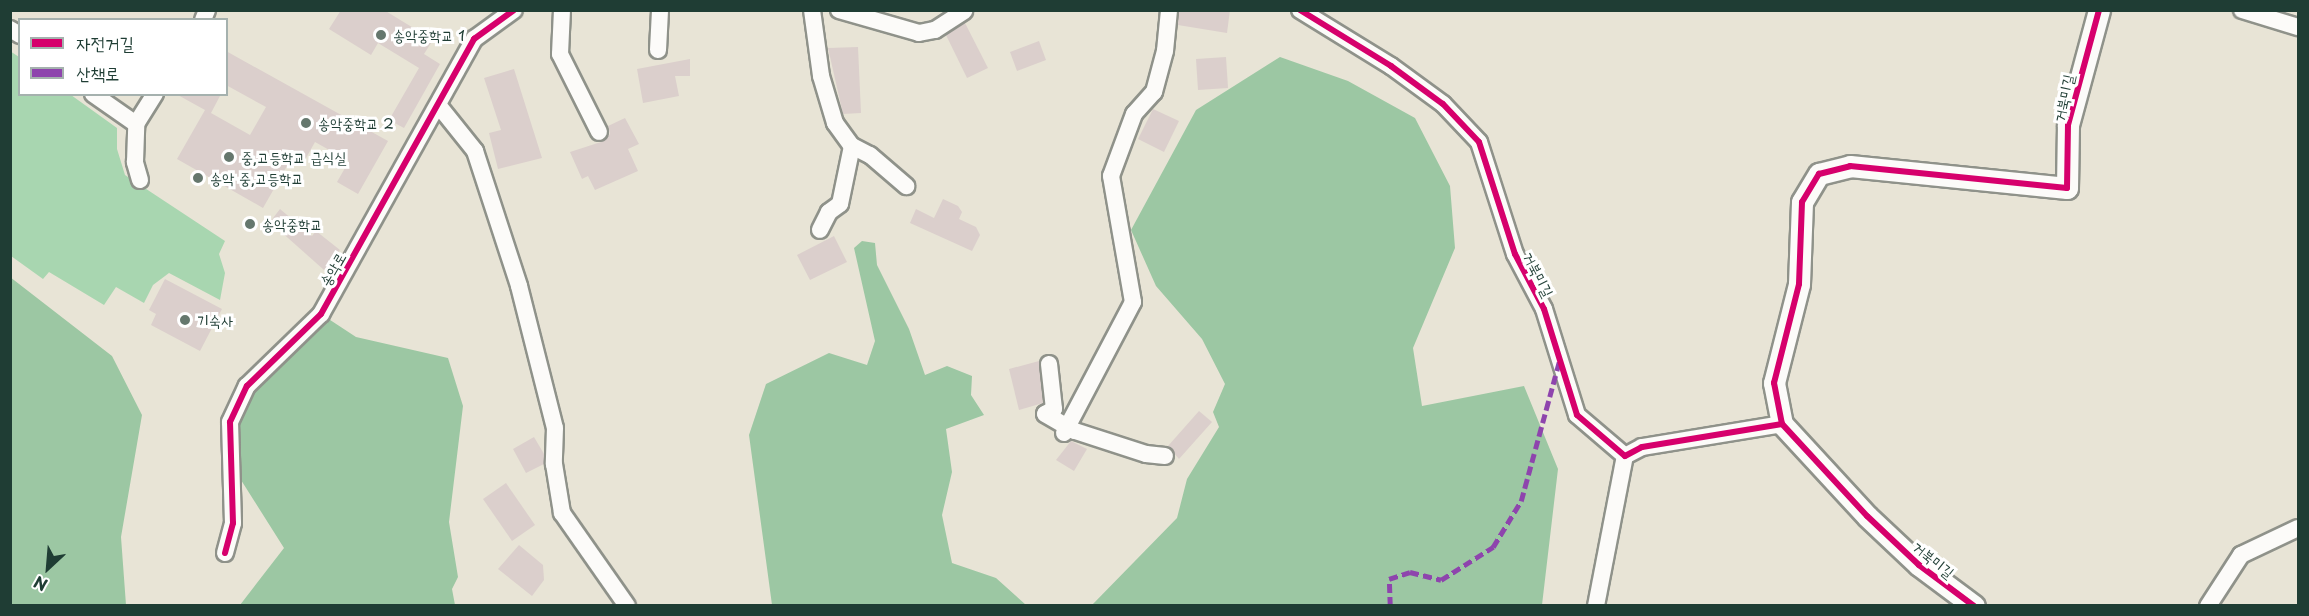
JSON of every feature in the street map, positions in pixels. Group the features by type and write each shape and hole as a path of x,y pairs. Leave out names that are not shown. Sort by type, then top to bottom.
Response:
{"street":[{"name":"송악로","path":"225,553 234,523 230,422 247,386 321,314 439,106 474,39 514,10"},
{"path":"562,10 560,54 598,132"},
{"path":"658,50 660,10"},
{"path":"812,10 822,76 833,114 852,146 870,155 906,186"},
{"path":"839,10 919,33 936,30 964,11"},
{"path":"1065,430 1133,302 1111,176 1134,114 1154,92 1165,51 1169,10"},
{"name":"거북미길","path":"1300,10 1409,79 1443,104 1479,142 1515,254 1544,309 1577,416 1625,456"},
{"name":"거북미길","path":"1974,606 1919,566 1867,516 1782,424 1774,383 1799,284 1802,202 1818,174 1850,166 2067,188 2068,124 2099,10"},
{"path":"2242,10 2298,27"},
{"path":"96,96 136,124"},
{"path":"140,180 135,162 136,124 154,96"},
{"path":"439,106 475,151 519,286 555,428 554,464 562,513 627,606"},
{"path":"820,230 829,212 840,204 852,146"},
{"path":"1049,364 1054,409 1045,414 1065,430 1146,454 1165,456"},
{"path":"1596,606 1625,456 1642,447 1782,424"},
{"path":"2208,606 2241,555 2298,528"}],"green space":[{"path":"10,51 18,56 18,96 72,96 117,128 117,149 125,175 225,241 219,254 225,273 220,300 169,273 153,285 144,303 116,287 104,305 49,272 43,279 11,256"},
{"path":"1280,57 1348,81 1415,118 1450,186 1455,248 1413,348 1422,406 1524,386 1558,469 1542,605 1092,605 1177,518 1187,479 1219,427 1213,412 1225,384 1202,339 1156,286 1131,230 1196,110"},
{"path":"862,241 875,243 877,265 909,329 925,375 947,366 972,376 971,395 984,415 946,429 952,472 942,515 952,563 996,578 1026,605 772,605 749,435 766,384 829,353 867,365 875,341 854,248"},
{"path":"10,277 112,356 142,415 121,537 126,605 11,605"},
{"path":"321,314 356,337 448,358 463,406 449,522 458,577 452,589 455,605 240,605 284,548 229,461 240,401"}],"building":[{"name":"송악중학교 1","path":"341,10 384,10 433,40 424,54 440,64 404,128 389,120 419,68 378,43 371,55 329,29"},
{"path":"1179,10 1230,10 1227,33 1178,25"},
{"path":"965,23 988,68 967,78 946,35"},
{"path":"1039,41 1046,60 1017,71 1010,52"},
{"path":"858,47 861,113 843,114 828,48"},
{"path":"228,52 388,141 358,194 337,182 349,161 315,142 306,158 295,152 263,208 177,159 205,110 180,96 220,96 211,113 250,135 266,107 228,86"},
{"path":"1226,57 1228,88 1198,90 1196,59"},
{"path":"690,59 690,76 675,76 679,96 643,103 637,69"},
{"path":"514,69 542,158 498,169 489,133 501,130 484,78"},
{"path":"1153,109 1179,121 1164,152 1138,139"},
{"path":"625,118 639,144 628,149 638,171 595,190 588,176 582,179 570,152 604,141 610,134 608,126"},
{"path":"943,199 958,206 962,212 959,219 976,227 980,235 972,251 910,223 916,209 934,218"},
{"path":"280,209 312,236 316,231 340,250 324,270 270,222"},
{"path":"834,236 847,262 810,280 797,255"},
{"name":"기숙사","path":"165,279 222,309 200,351 151,325 156,314 149,310"},
{"path":"1039,361 1043,403 1019,410 1009,369"},
{"path":"1199,411 1212,422 1179,459 1168,446"},
{"path":"534,437 544,454 544,464 526,473 513,449"},
{"path":"1071,441 1087,449 1074,471 1056,460"},
{"path":"506,483 535,525 512,541 483,499"},
{"path":"519,545 543,565 544,580 532,596 498,569"}],"marked path":[{"path":"1390,606 1389,579 1410,572 1441,580 1493,547 1521,501 1559,362"}],"cycle path":[{"path":"225,553 233,523 230,422 247,386 321,314 474,39 514,10"},
{"path":"1300,10 1391,66 1443,104 1479,142 1515,254 1544,309 1577,415 1625,456 1642,447 1782,424"},
{"path":"1974,606 1919,565 1867,516 1782,424 1774,383 1799,284 1802,202 1819,174 1850,166 2067,188 2068,125 2099,10"}],"place":[{"name":"송악중학교 1","path":"381,35"},
{"name":"송악중학교 2","path":"306,123"},
{"name":"중,고등학교 급식실","path":"229,157"},
{"name":"송악 중,고등학교","path":"198,178"},
{"name":"송악중학교","path":"250,224"},
{"name":"기숙사","path":"185,320"}]}
